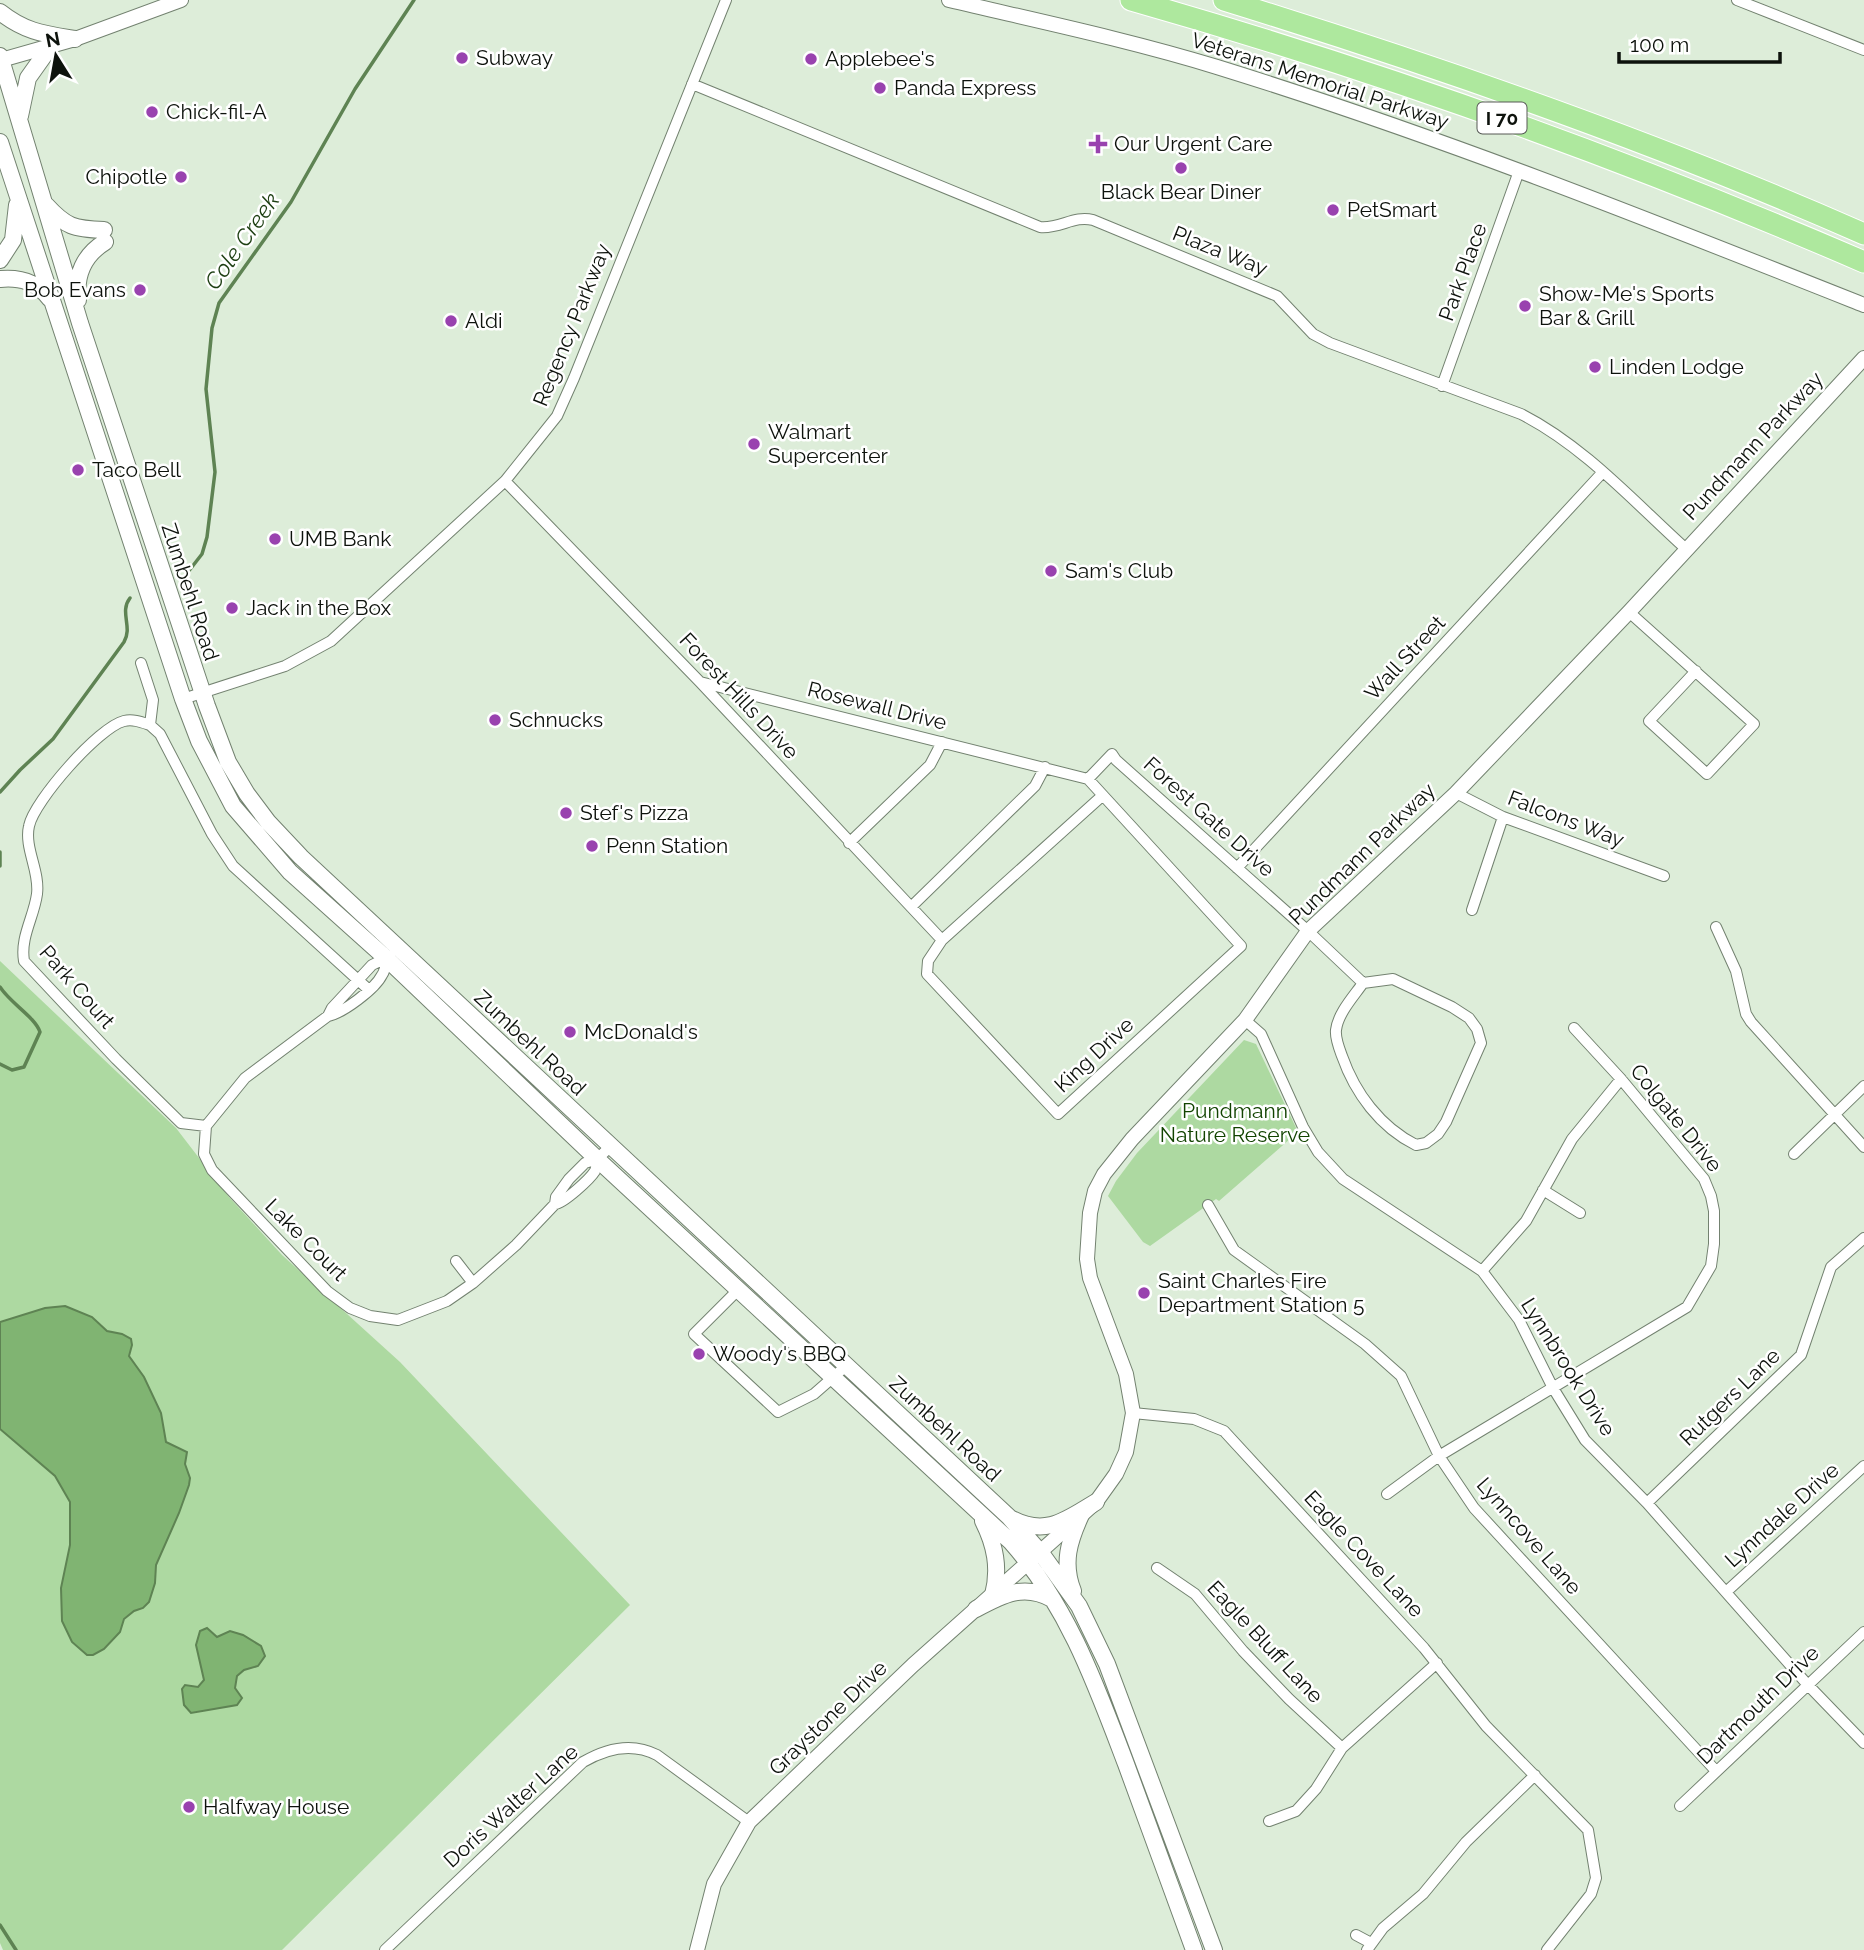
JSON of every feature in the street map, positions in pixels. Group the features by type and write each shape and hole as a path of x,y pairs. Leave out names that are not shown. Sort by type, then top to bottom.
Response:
{"highway":[{"name":"I 70","path":"1132,0 1285,46 1486,112 1662,178 1864,262"},
{"name":"I 70","path":"1224,0 1345,37 1504,91 1692,162 1864,234"}],"main road":[{"path":"0,12 20,27 75,39"},
{"path":"20,119 28,78 50,47"},
{"name":"Zumbehl Road","path":"0,59 80,323 202,693 228,762 247,794 268,822 393,953 597,1159 978,1512 1035,1558 1079,1606 1107,1664 1214,1950"},
{"name":"Zumbehl Road","path":"0,142 183,699 215,776 233,806 289,872 393,953 610,1147 1009,1517 1035,1558 1091,1671 1194,1950"},
{"path":"0,260 13,240 17,199"},
{"path":"43,202 67,226 105,236 79,272 76,284 80,323"},
{"path":"0,279 29,281 54,304"},
{"path":"129,530 146,525"},
{"path":"1009,1517 1022,1524 1046,1528 1096,1502"},
{"path":"978,1512 990,1535 996,1557 996,1584 993,1594"},
{"path":"1079,1606 1068,1579 1066,1559 1081,1515"},
{"path":"976,1609 996,1598 1021,1590 1042,1593 1054,1600"}],"street":[{"path":"0,59 75,39 181,0"},
{"name":"Regency Parkway","path":"183,699 285,666 331,640 505,481 557,416 726,0"},
{"name":"Veterans Memorial Parkway","path":"949,0 1214,66 1403,128 1625,210 1864,305"},
{"path":"1737,0 1864,50"},
{"name":"Plaza Way","path":"692,84 1040,227 1059,226 1078,218 1093,220 1266,291 1284,301 1298,320 1320,338 1521,414 1547,427 1686,549"},
{"name":"Park Place","path":"1442,386 1519,171"},
{"name":"Pundmann Parkway","path":"1035,1558 1096,1502 1116,1474 1126,1452 1133,1413 1126,1374 1090,1278 1087,1233 1095,1191 1113,1161 1245,1020 1308,931 1456,793 1629,612 1864,358"},
{"name":"Wall Street","path":"1237,868 1602,473"},
{"name":"Forest Hills Drive","path":"505,481 701,682 942,940"},
{"path":"1629,612 1696,671 1754,724 1707,774 1649,721 1696,671"},
{"path":"141,663 153,700 150,724 160,734 212,834 233,866 369,990"},
{"name":"Rosewall Drive","path":"701,682 1088,779"},
{"name":"Park Court","path":"150,724 136,720 124,721 96,738 35,808 27,838 37,880 37,894 22,948 24,961 116,1059 181,1123 206,1126"},
{"path":"849,843 930,765 942,742"},
{"name":"Forest Gate Drive","path":"1088,779 1112,754 1363,983"},
{"path":"911,907 1035,786 1045,767"},
{"path":"1088,779 1102,796"},
{"name":"Falcons Way","path":"1456,793 1503,817 1664,876"},
{"name":"King Drive","path":"1102,796 1241,946 1058,1114 928,974 928,961 942,940 1102,796"},
{"path":"1472,910 1503,817"},
{"path":"1716,927 1736,971 1746,1014 1751,1022 1864,1147"},
{"path":"206,1126 245,1078 328,1016 332,1008 372,965 393,953"},
{"path":"328,1016 336,1015 369,990 382,975 393,953"},
{"path":"1393,979 1452,1007 1469,1018 1477,1029 1481,1043 1451,1110 1437,1134 1426,1143 1416,1145 1390,1128 1364,1101 1346,1067 1336,1030 1344,1010 1363,983 1393,979"},
{"name":"Lynnbrook Drive","path":"1245,1020 1261,1034 1303,1127 1318,1152 1343,1180 1482,1271 1519,1320 1553,1388 1585,1440 1647,1503 1807,1684 1864,1743"},
{"name":"Colgate Drive","path":"1387,1494 1439,1456 1687,1307 1711,1266 1714,1211 1704,1179 1621,1079 1574,1028"},
{"path":"1482,1271 1526,1221 1572,1139 1621,1079"},
{"path":"1794,1154 1864,1087"},
{"name":"Lake Court","path":"206,1126 204,1154 212,1170 327,1291 350,1308 370,1316 398,1320 447,1301 473,1283 516,1245 555,1204 555,1197 585,1163 597,1159 610,1147"},
{"path":"1543,1190 1580,1213"},
{"name":"Lynncove Lane","path":"1208,1205 1234,1250 1365,1344 1401,1376 1439,1456 1474,1508 1716,1771"},
{"name":"Rutgers Lane","path":"1647,1503 1801,1355 1831,1266 1864,1238"},
{"path":"456,1261 473,1283"},
{"path":"738,1290 694,1334 778,1412 814,1394 846,1366"},
{"name":"Eagle Cove Lane","path":"1133,1413 1194,1419 1224,1431 1437,1663 1486,1726 1588,1830 1596,1878 1591,1894 1548,1950"},
{"name":"Lynndale Drive","path":"1726,1592 1864,1466"},
{"name":"Graystone Drive","path":"697,1950 714,1884 749,1822 864,1711 1035,1558"},
{"name":"Eagle Bluff Lane","path":"1157,1568 1195,1594 1242,1651 1342,1748"},
{"name":"Dartmouth Drive","path":"1680,1806 1864,1632"},
{"path":"1269,1821 1296,1811 1316,1789 1342,1748 1437,1663"},
{"name":"Doris Walter Lane","path":"385,1950 583,1762 611,1749 647,1749 749,1822"},
{"path":"1356,1935 1369,1946 1383,1928 1423,1894 1466,1842 1535,1774"}],"green space":[{"path":"0,961 176,1128 229,1197 282,1255 400,1362 630,1605 282,1950 3,1950 0,1943"},
{"name":"Pundmann Nature Reserve","path":"1244,1040 1256,1044 1298,1132 1219,1201 1216,1199 1150,1246 1143,1242 1108,1196 1137,1153"}],"shaded area":[{"path":"65,1306 92,1317 107,1331 131,1339 129,1356 144,1377 161,1413 166,1442 187,1452 185,1464 190,1478 179,1513 156,1565 155,1583 149,1602 124,1619 120,1632 104,1649 93,1655 87,1655 72,1642 62,1621 61,1588 70,1545 70,1502 55,1476 0,1429 0,1322 45,1308"},
{"path":"207,1628 217,1637 230,1631 243,1635 261,1646 265,1656 258,1666 244,1670 237,1676 235,1688 242,1698 237,1705 191,1713 184,1705 182,1689 185,1685 198,1687 204,1680 196,1645 200,1631"}],"waterway":[{"name":"Cole Creek","path":"188,572 202,554 207,537 215,472 206,389 212,328 219,303 291,202 355,89 414,0"},
{"name":"Cole Creek","path":"0,792 53,739 124,642 127,631 126,609 130,598"},
{"name":"Cole Creek","path":"0,852 0,866"},
{"name":"Cole Creek","path":"0,987 40,1032 24,1067 12,1070 0,1064"},
{"name":"Cole Creek","path":"0,1925 16,1950"}],"place":[{"name":"Subway","path":"462,58"},
{"name":"Applebee's","path":"811,59"},
{"name":"Panda Express","path":"880,88"},
{"name":"Chick-fil-A","path":"152,112"},
{"name":"Our Urgent Care","path":"1098,144"},
{"name":"Black Bear Diner","path":"1181,168"},
{"name":"Chipotle","path":"181,177"},
{"name":"PetSmart","path":"1333,210"},
{"name":"Bob Evans","path":"140,290"},
{"name":"Show-Me's Sports Bar & Grill","path":"1525,306"},
{"name":"Aldi","path":"451,321"},
{"name":"Linden Lodge","path":"1595,367"},
{"name":"Walmart Supercenter","path":"754,444"},
{"name":"Taco Bell","path":"78,470"},
{"name":"UMB Bank","path":"275,539"},
{"name":"Sam's Club","path":"1051,571"},
{"name":"Jack in the Box","path":"232,608"},
{"name":"Schnucks","path":"495,720"},
{"name":"Stef's Pizza","path":"566,813"},
{"name":"Penn Station","path":"592,846"},
{"name":"McDonald's","path":"570,1032"},
{"name":"Saint Charles Fire Department Station 5","path":"1144,1293"},
{"name":"Woody's BBQ","path":"699,1354"},
{"name":"Halfway House","path":"189,1807"}]}
